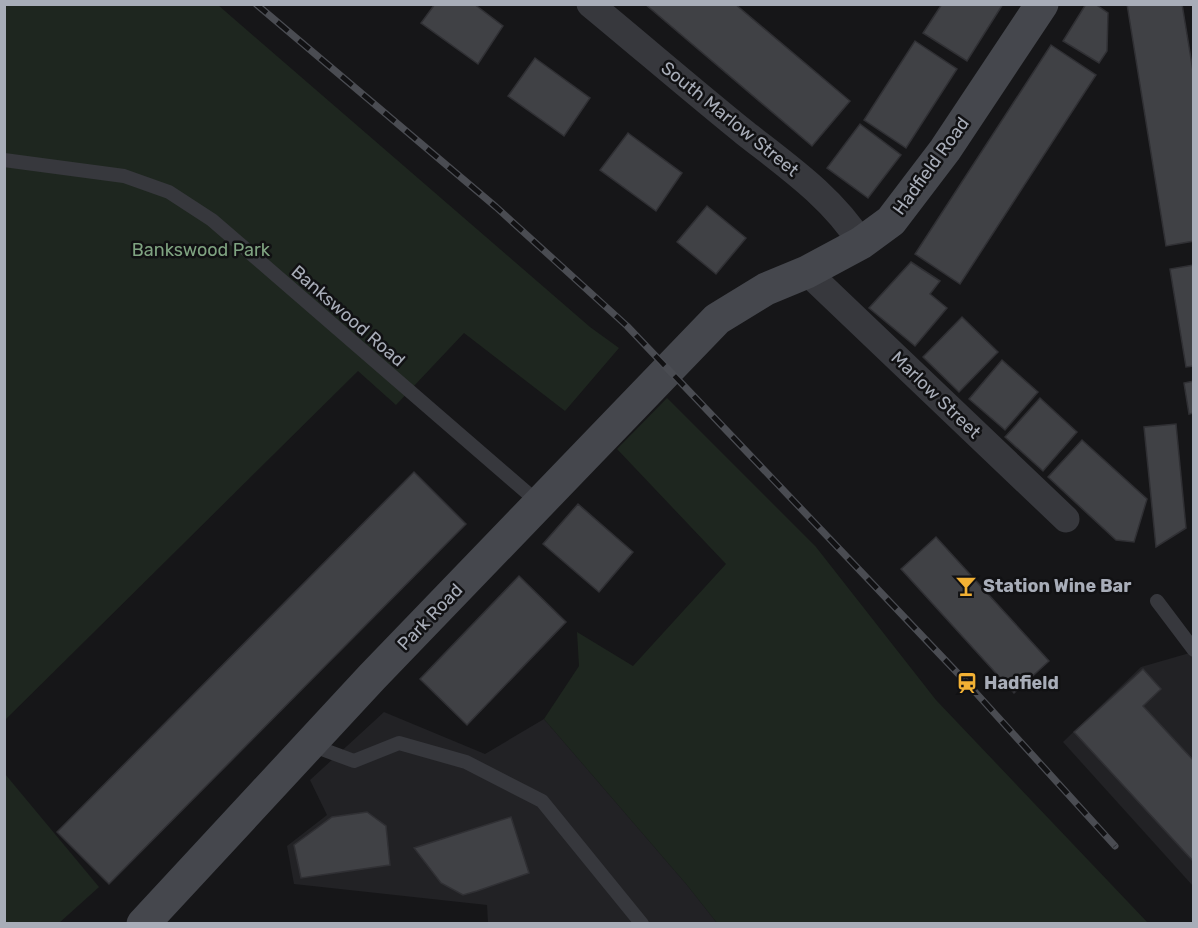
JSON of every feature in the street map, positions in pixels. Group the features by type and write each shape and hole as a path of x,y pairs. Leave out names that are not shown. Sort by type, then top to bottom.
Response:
{"street":[{"name":"South Marlow Street","path":"590,4 804,179 849,223 861,243"},
{"name":"Hadfield Road","path":"717,319 766,289 807,272 861,243 891,221 945,150 1042,4"},
{"name":"Marlow Street","path":"807,272 1066,519"},
{"name":"Park Road","path":"145,921 311,745 529,495 606,436 717,319"}],"lane":[{"name":"Bankswood Road","path":"4,160 124,176 169,192 212,220 529,495"},
{"path":"1157,601 1194,650"},
{"path":"311,745 354,761 399,742 466,762 542,801 642,924"}],"shaded area":[{"path":"1193,652 1193,886 1063,742 1141,667"},
{"path":"384,712 485,754 544,719 717,923 488,923 487,905 294,884 287,846 327,815 310,780"}],"green space":[{"name":"Bankswood Park","path":"5,5 218,5 590,327 619,348 565,411 464,333 396,405 358,371 5,720"},
{"path":"667,398 816,547 936,700 1148,923 717,923 544,719 579,666 577,632 633,666 726,564 617,449"},
{"path":"5,774 99,887 59,923 5,923"}],"building":[{"path":"435,4 474,4 503,26 478,64 421,23"},
{"path":"645,4 735,4 850,101 812,146"},
{"path":"942,4 1003,4 967,61 923,33"},
{"path":"1086,4 1095,4 1108,13 1107,51 1099,63 1063,41"},
{"path":"1127,4 1182,4 1194,77 1194,241 1166,246"},
{"path":"915,41 957,69 906,148 864,120"},
{"path":"1051,45 1096,75 960,284 915,254"},
{"path":"535,58 590,98 564,136 508,96"},
{"path":"860,124 901,155 868,198 827,168"},
{"path":"628,133 682,173 656,211 600,170"},
{"path":"707,206 746,238 716,274 677,242"},
{"path":"911,262 940,281 930,294 947,308 915,346 869,308"},
{"path":"1194,265 1194,366 1186,367 1170,269"},
{"path":"962,317 998,352 959,392 923,357"},
{"path":"1002,360 1038,392 1005,430 969,399"},
{"path":"1194,381 1194,413 1189,414 1184,383"},
{"path":"1040,398 1077,432 1043,471 1005,437"},
{"path":"1176,424 1186,528 1156,547 1144,427"},
{"path":"1082,440 1147,499 1134,542 1116,540 1048,477"},
{"path":"414,472 466,524 109,884 57,832"},
{"path":"578,504 633,552 599,592 543,544"},
{"path":"936,537 1049,661 1014,693 901,569"},
{"path":"519,576 566,622 467,725 420,679"},
{"path":"1143,669 1161,689 1143,706 1194,761 1194,862 1074,732"},
{"path":"367,812 386,826 390,865 301,878 294,845 332,817"},
{"path":"511,817 529,873 477,891 463,895 441,883 414,848"}],"railway":[{"path":"256,4 496,207 627,326 967,683 1115,846"}],"place":[{"name":"Station Wine Bar","path":"966,586"},
{"name":"Hadfield","path":"967,683"}]}
